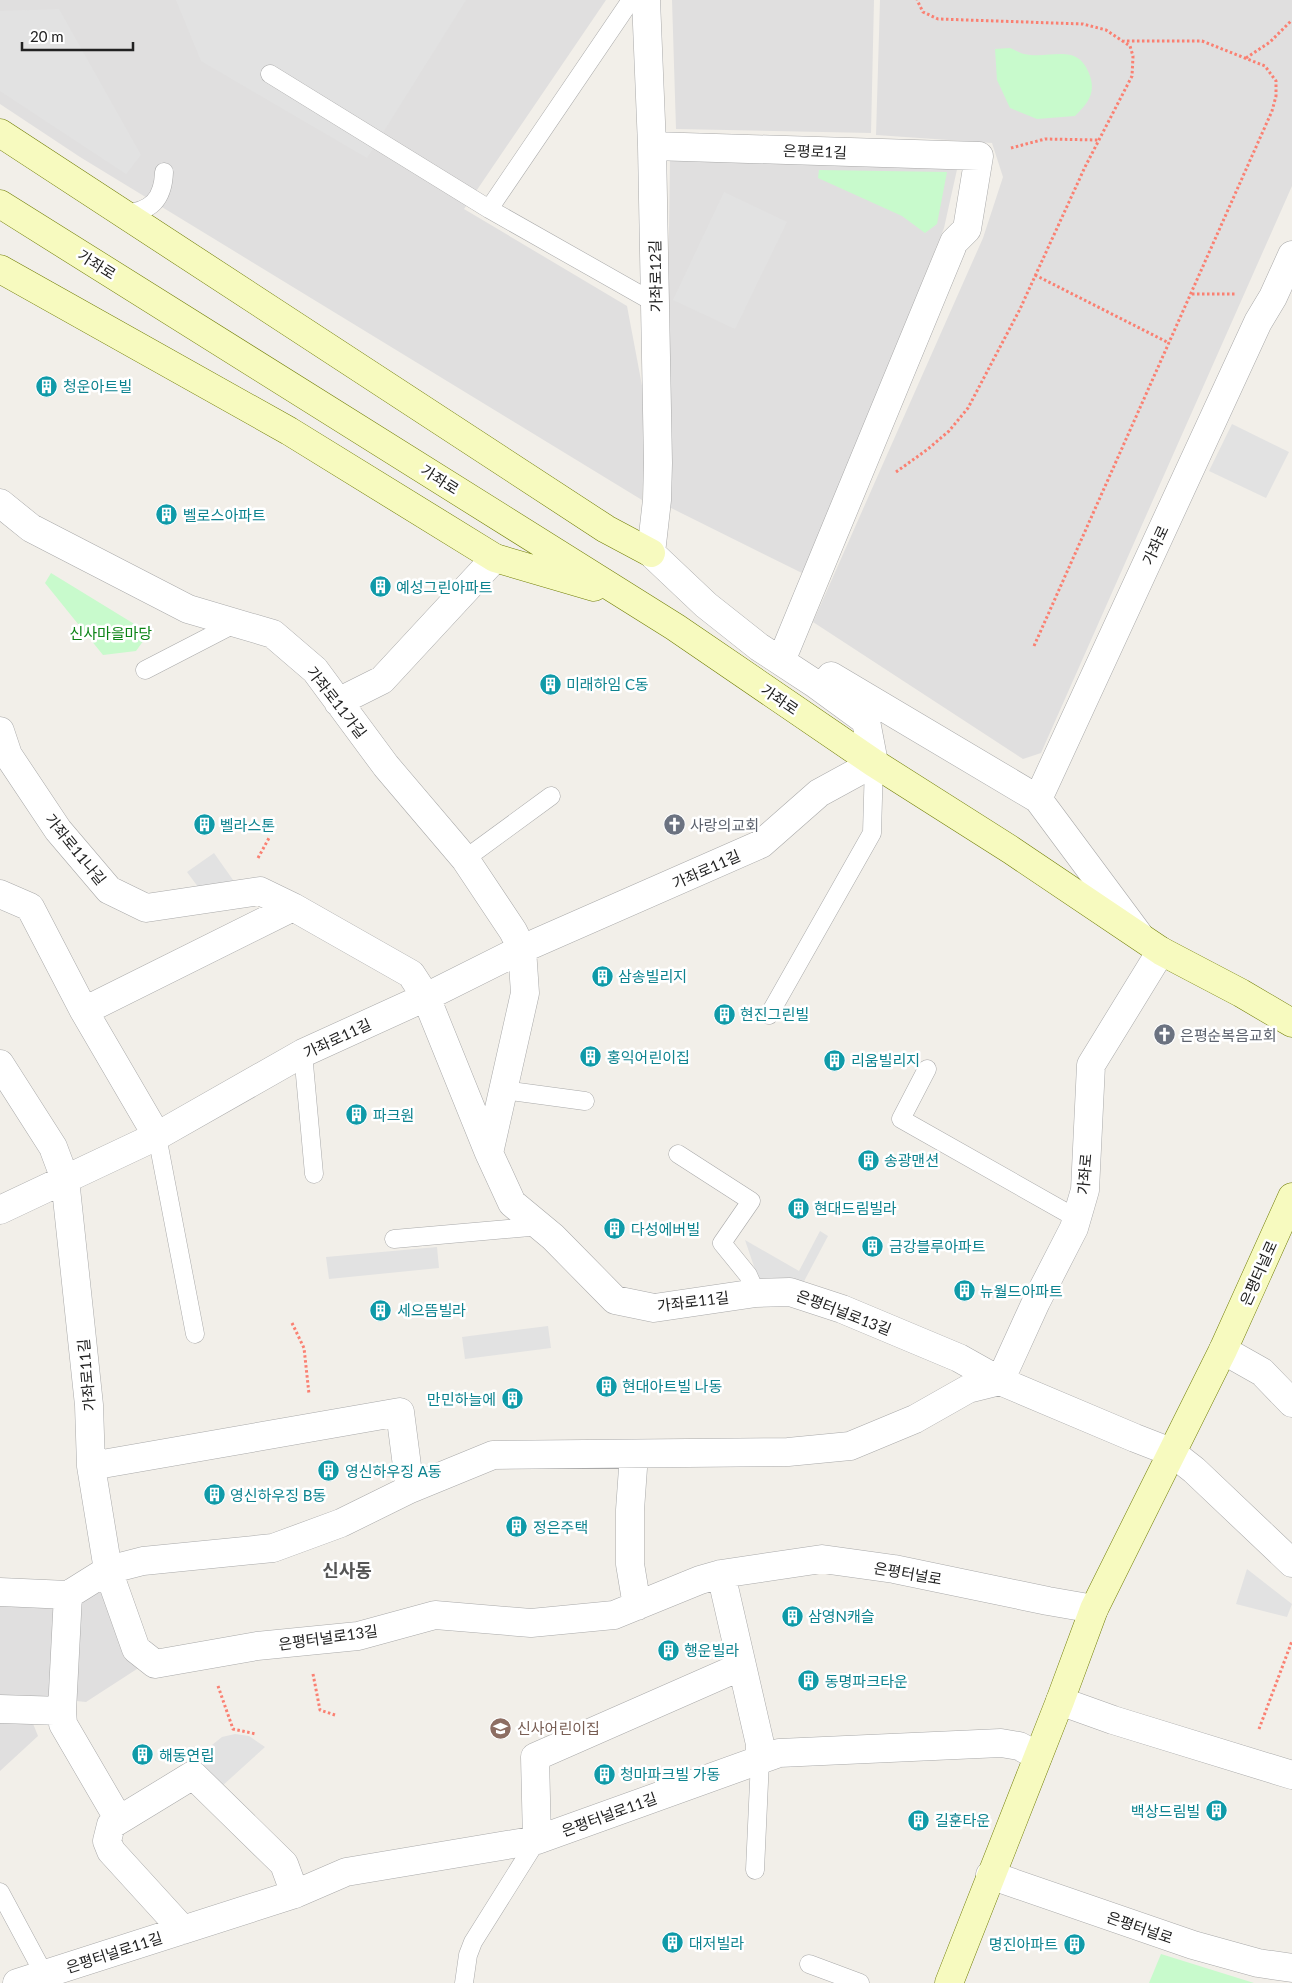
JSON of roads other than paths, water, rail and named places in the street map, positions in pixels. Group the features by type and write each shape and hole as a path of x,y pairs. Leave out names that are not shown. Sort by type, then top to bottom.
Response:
{"main road":[{"path":"0,134 598,523 651,553"},
{"name":"가좌로","path":"0,204 675,627 874,762 1011,850 1151,945 1241,993 1292,1023"},
{"path":"0,269 289,431 495,558 626,596"},
{"name":"은평터널로","path":"949,1983 1060,1701 1094,1609 1223,1350 1292,1197"}],"street":[{"name":"가좌로12길","path":"646,0 652,146 657,500 651,553"},
{"name":"은평로1길","path":"652,146 978,156 967,229 954,242 786,649"},
{"path":"1282,301 1292,255"},
{"name":"가좌로","path":"1076,1218 1085,1190 1091,1065 1151,945 1038,799 1258,322 1282,301"},
{"name":"가좌로11가길","path":"0,503 31,528 188,609 238,622 273,634 315,670 386,766 465,859 513,931 522,949"},
{"path":"651,553 679,566 786,649 1038,799"},
{"path":"651,553 706,605 751,641 866,721 874,762"},
{"path":"338,702 382,680 495,558"},
{"name":"가좌로11나길","path":"3,749 58,830 109,890 146,908 260,891 293,906 412,974 426,997 489,1153"},
{"name":"가좌로11길","path":"0,1210 157,1136 303,1053 426,997 522,949 761,844 819,793 874,762"},
{"path":"0,894 30,906 84,1011 157,1136"},
{"path":"84,1011 293,906"},
{"path":"489,1153 525,993 522,949"},
{"name":"가좌로11길","path":"0,1064 52,1146 65,1178 89,1405 91,1466 108,1570"},
{"name":"가좌로11길","path":"489,1153 512,1203 541,1226 615,1300 654,1308 756,1293"},
{"path":"0,1592 68,1595 108,1570 143,1561 273,1548 341,1523 410,1489 493,1456 788,1452 850,1446 915,1418 968,1389 1000,1381 1036,1302 1074,1228 1076,1218"},
{"name":"은평터널로13길","path":"756,1293 790,1292 842,1309 959,1358 1000,1381 1172,1452"},
{"path":"1223,1350 1262,1372 1292,1403"},
{"path":"91,1466 400,1412 410,1489"},
{"path":"1172,1452 1194,1470 1292,1563"},
{"path":"634,1454 630,1510 630,1564 637,1606"},
{"name":"은평터널로","path":"721,1574 822,1560 894,1569 1094,1609"},
{"name":"은평터널로13길","path":"108,1570 136,1649 155,1664 257,1646 358,1636 435,1616 531,1623 614,1616 700,1580 721,1574"},
{"path":"721,1574 760,1744 760,1760"},
{"path":"68,1595 62,1711 63,1724 114,1825 193,1775 284,1864 295,1894"},
{"path":"537,1840 535,1757 742,1666"},
{"path":"1060,1701 1292,1775"},
{"path":"0,1709 62,1711"},
{"name":"은평터널로11길","path":"17,1983 295,1894 346,1872 537,1840 779,1753 1001,1743 1019,1746 1038,1756"},
{"name":"은평터널로11길","path":"114,1825 107,1841 111,1851 183,1930"},
{"name":"은평터널로","path":"990,1875 1193,1945 1258,1963 1292,1968"}],"lane":[{"path":"489,209 631,0"},
{"path":"270,74 489,209 655,303"},
{"path":"124,214 139,212 159,198 163,187 164,172"},
{"path":"145,670 238,622"},
{"path":"769,1015 872,833 874,762"},
{"path":"465,859 552,796"},
{"path":"303,1053 314,1174"},
{"name":"가좌로","path":"927,1069 901,1120 1076,1218"},
{"path":"503,1090 585,1101"},
{"path":"157,1136 195,1334"},
{"path":"678,1154 751,1201 722,1243 748,1275 756,1293"},
{"path":"394,1239 541,1226"},
{"path":"755,1870 760,1760"},
{"path":"464,1983 468,1955 473,1942 537,1840"},
{"path":"0,1892 44,1974"},
{"path":"809,1964 860,1983"}],"place":[{"name":"청운아트빌","path":"47,386"},
{"name":"벨로스아파트","path":"167,515"},
{"name":"예성그린아파트","path":"380,587"},
{"name":"미래하임 C동","path":"550,684"},
{"name":"벨라스톤","path":"204,825"},
{"name":"사랑의교회","path":"674,825"},
{"name":"삼송빌리지","path":"602,976"},
{"name":"현진그린빌","path":"724,1014"},
{"name":"은평순복음교회","path":"1164,1035"},
{"name":"홍익어린이집","path":"591,1057"},
{"name":"리움빌리지","path":"835,1060"},
{"name":"파크원","path":"357,1115"},
{"name":"송광맨션","path":"868,1160"},
{"name":"현대드림빌라","path":"798,1208"},
{"name":"다성에버빌","path":"615,1229"},
{"name":"금강블루아파트","path":"873,1246"},
{"name":"뉴월드아파트","path":"964,1291"},
{"name":"세으뜸빌라","path":"381,1310"},
{"name":"현대아트빌 나동","path":"606,1386"},
{"name":"만민하늘에","path":"512,1399"},
{"name":"영신하우징 A동","path":"329,1471"},
{"name":"영신하우징 B동","path":"214,1495"},
{"name":"정은주택","path":"517,1527"},
{"name":"삼영N캐슬","path":"792,1616"},
{"name":"행운빌라","path":"668,1650"},
{"name":"동명파크타운","path":"809,1681"},
{"name":"신사어린이집","path":"501,1728"},
{"name":"해동연립","path":"143,1755"},
{"name":"청마파크빌 가동","path":"604,1774"},
{"name":"백상드림빌","path":"1216,1811"},
{"name":"길훈타운","path":"919,1820"},
{"name":"대저빌라","path":"673,1943"},
{"name":"명진아파트","path":"1074,1944"}],"district":[{"name":"신사동","path":"347,1570"}],"park label":[{"name":"신사마을마당","path":"111,633"}]}
